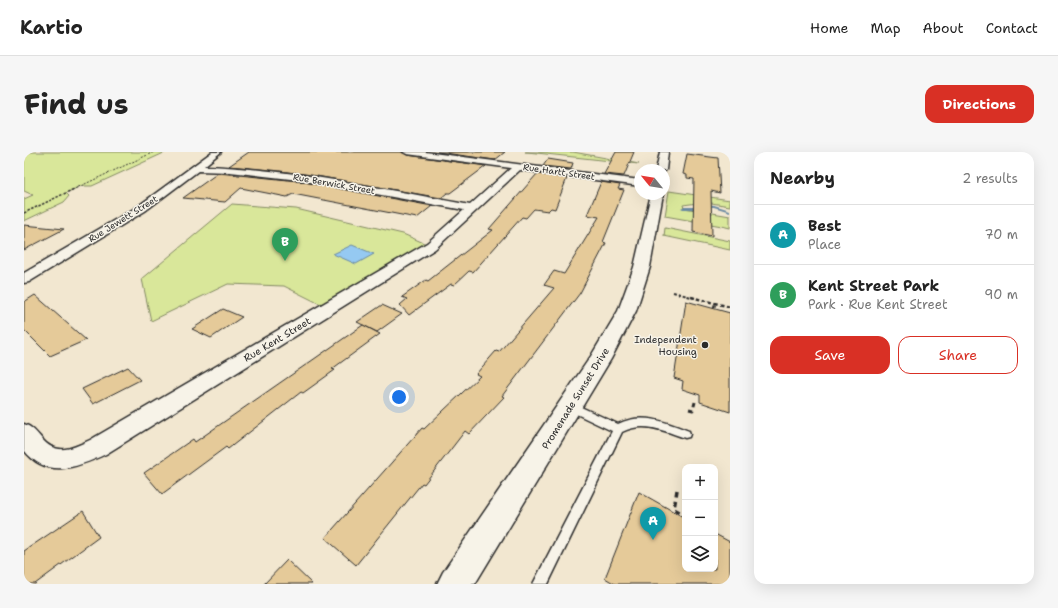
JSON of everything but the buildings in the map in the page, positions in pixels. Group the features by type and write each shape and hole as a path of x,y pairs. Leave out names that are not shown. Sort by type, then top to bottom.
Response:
{"street":[{"name":"Rue Jewett Street","path":"24,279 141,209 217,152"},
{"name":"Rue Hartt Street","path":"407,152 634,182"},
{"path":"662,164 664,152"},
{"name":"Rue Kent Street","path":"24,433 42,455 52,458 65,459 83,454 98,447 431,246 518,167"},
{"name":"Rue Berwick Street","path":"195,168 232,168 282,174 472,208"},
{"name":"Promenade Sunset Drive","path":"455,584 600,359 627,311 642,267 656,200"}],"lane":[{"path":"570,406 618,429"},
{"path":"540,584 618,429 624,425 635,422 658,424 685,434"}],"path":[{"path":"24,212 154,152"},
{"path":"673,292 730,307"},
{"path":"699,304 700,299"},
{"path":"714,308 715,303"},
{"path":"689,409 693,410 695,402"},
{"path":"677,490 674,509 682,513"}],"green space":[{"path":"24,152 166,152 92,186 81,186 66,193 69,196 64,202 24,221 24,199 33,195 24,191"},
{"path":"527,152 573,152 639,164"},
{"path":"670,191 730,200 730,206 705,202 683,205 684,208 730,216 730,228 665,216 668,200 670,200"},
{"path":"232,204 296,209 403,234 431,246 328,308 284,286 228,284 151,321 142,279"},
{"path":"665,228 730,241 730,250 664,236"}],"water":[{"path":"352,245 374,254 356,264 333,254"}],"waterway":[{"path":"683,208 698,208 699,205 714,206 730,211"}],"place":[{"name":"Kent Street Park","path":"285,261"},
{"name":"Independent Housing","path":"705,345"},
{"name":"Best","path":"653,540"}]}
